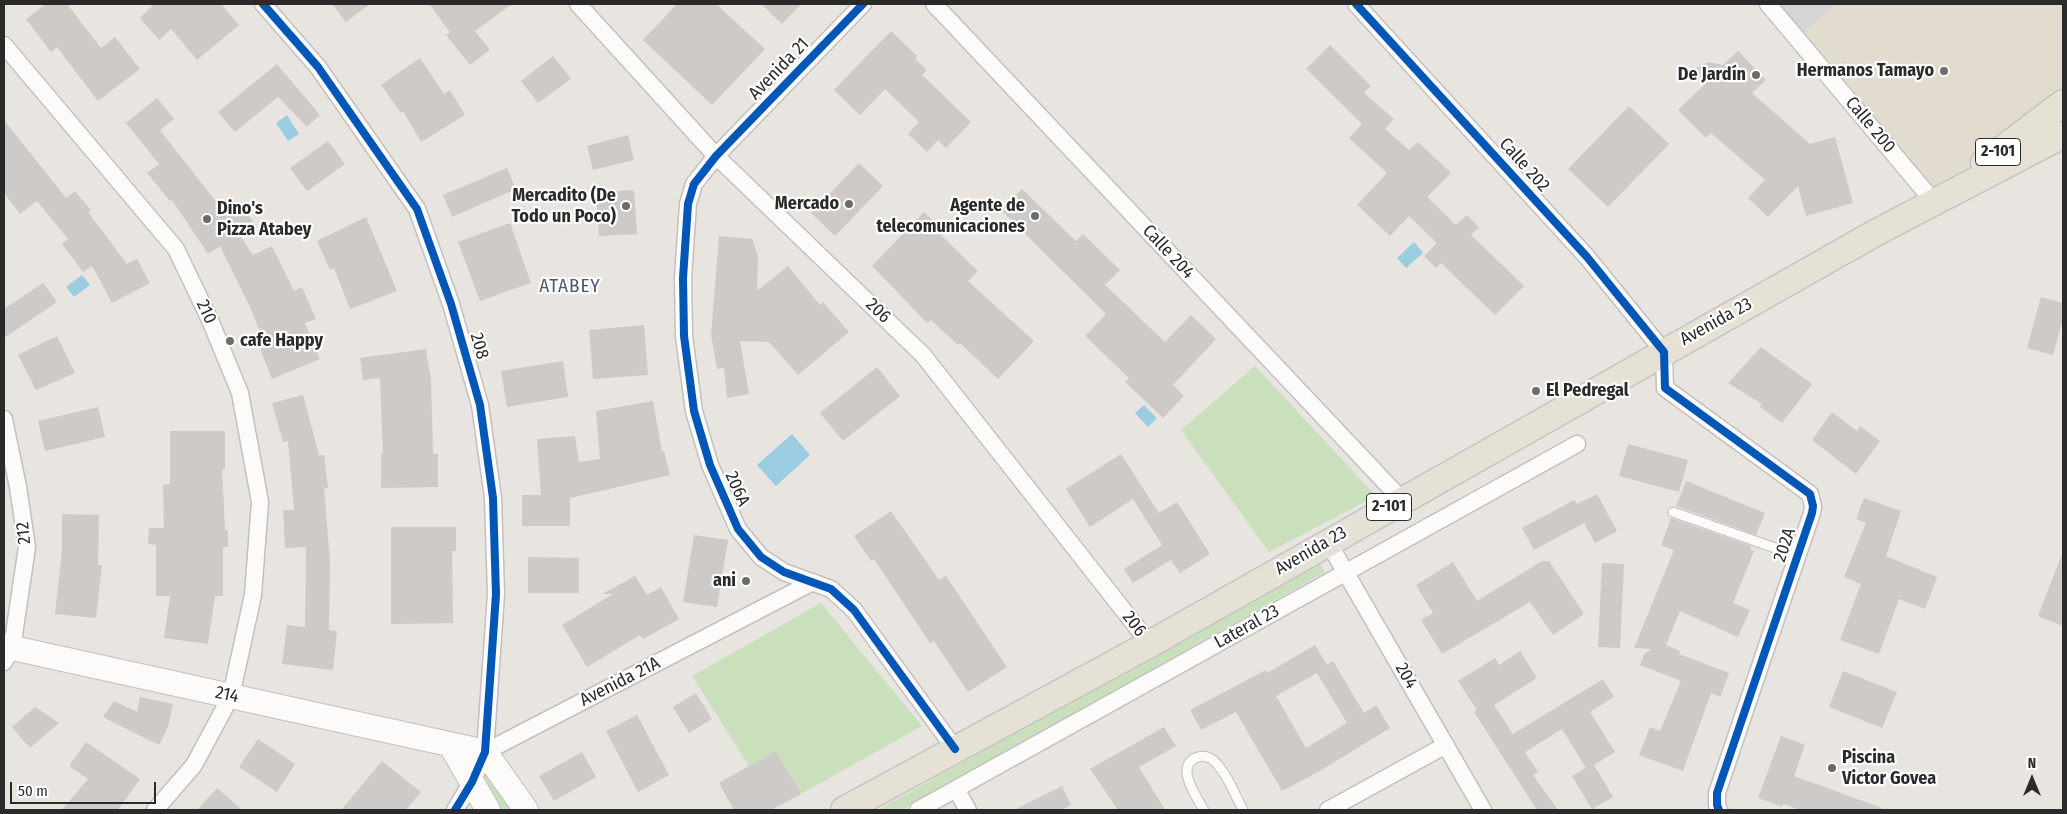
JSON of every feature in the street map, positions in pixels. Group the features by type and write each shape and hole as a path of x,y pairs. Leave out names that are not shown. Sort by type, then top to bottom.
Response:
{"main road":[{"name":"Avenida 23","path":"1934,202 2063,103"},
{"name":"Avenida 23","path":"844,810 1150,644 1664,352 1934,202 2062,137"}],"street":[{"name":"208","path":"263,4 318,67 417,209 451,304 480,405 493,498 496,594 485,752"},
{"name":"206","path":"578,4 716,156 924,355 1150,644"},
{"name":"Avenida 21","path":"716,156 863,4"},
{"name":"Calle 204","path":"934,4 1402,500"},
{"name":"Calle 202","path":"1356,4 1587,257 1664,352"},
{"name":"Calle 200","path":"1768,4 1934,202"},
{"name":"210","path":"4,45 176,249 210,320 240,393 260,502 253,595 232,696"},
{"name":"206A","path":"716,156 694,184 688,204 683,278 684,336 694,411 710,465 738,528 761,557 784,572 831,589 854,610 955,749"},
{"name":"202A","path":"1664,352 1665,388 1810,494 1813,506 1798,556 1717,793 1719,810"},
{"name":"212","path":"4,419 18,487 27,547 7,652"},
{"name":"Lateral 23","path":"918,810 1577,444"},
{"name":"204","path":"1328,542 1483,810"},
{"name":"Avenida 21A","path":"485,752 813,582"},
{"name":"214","path":"7,652 232,696 485,752"},
{"path":"155,810 194,765 232,696"},
{"path":"450,744 488,810"},
{"path":"1328,810 1446,745"},
{"path":"455,810 472,782 485,752"},
{"path":"485,752 526,810"},
{"path":"956,789 968,810"}],"lane":[{"path":"1673,512 1798,556"},
{"path":"1204,810 1190,786 1187,773 1189,764 1195,758 1202,756 1211,758 1222,771 1243,810"}],"shaded area":[{"path":"1768,4 1836,4 1798,39"},
{"name":"Hermanos Tamayo","path":"1836,4 2063,4 2063,103 1934,202 1798,39"}],"green space":[{"path":"1255,366 1376,496 1269,552 1181,430"},
{"path":"1319,562 1325,572 902,810 878,810"},
{"path":"821,603 922,726 801,794 776,751 749,766 692,676"},
{"path":"488,767 518,810 498,810 481,781 481,772"}],"water":[{"path":"287,115 299,134 288,141 276,123"},
{"path":"1414,242 1423,253 1406,268 1397,258"},
{"path":"82,275 90,285 74,297 66,287"},
{"path":"1144,405 1157,418 1148,427 1135,413"},
{"path":"792,434 810,455 776,486 757,465"}],"building":[{"path":"46,4 67,4 101,48 115,37 140,69 98,101 57,47 51,52 26,19"},
{"path":"154,4 221,4 239,25 197,60 171,29 159,40 140,18"},
{"path":"332,4 370,4 346,22"},
{"path":"429,4 512,4 475,31 490,50 470,65 446,35 450,32"},
{"path":"677,4 716,4 765,49 712,105 643,40"},
{"path":"761,4 801,4 782,24"},
{"path":"891,31 917,56 915,59 927,70 922,75 971,122 946,148 938,140 927,152 908,134 919,122 885,89 860,115 834,90"},
{"path":"1330,45 1371,86 1364,93 1394,119 1385,129 1409,150 1418,142 1451,173 1427,197 1456,225 1467,215 1479,227 1471,235 1524,286 1495,315 1441,263 1436,268 1424,256 1437,243 1409,216 1390,236 1357,205 1387,173 1349,138 1362,124 1306,69"},
{"path":"1738,51 1766,80 1752,93 1810,144 1835,137 1853,203 1806,216 1798,186 1768,217 1748,198 1765,180 1711,133 1706,138 1678,110 1706,83 1693,70 1708,62 1723,65"},
{"path":"553,56 571,79 538,103 521,81"},
{"path":"420,58 444,94 450,90 465,115 421,142 403,111 401,113 381,85"},
{"path":"277,64 320,115 307,127 278,97 235,132 218,112"},
{"path":"157,98 174,119 160,130 224,212 241,202 253,222 237,231 253,255 272,246 294,291 302,287 316,319 305,323 320,359 272,379 260,349 266,347 251,309 220,246 208,254 172,200 170,201 147,173 159,164 126,123"},
{"path":"1629,106 1669,144 1608,207 1568,169"},
{"path":"4,120 66,198 75,191 91,210 88,212 127,264 137,259 150,283 112,303 92,266 83,272 62,244 68,239 37,201 20,214 4,193"},
{"path":"628,135 634,160 593,170 587,146"},
{"path":"328,141 345,164 307,191 290,168"},
{"path":"859,163 883,186 835,236 811,213"},
{"path":"507,168 516,189 452,217 443,195"},
{"path":"1022,189 1076,241 1083,234 1120,270 1105,285 1165,342 1191,315 1216,339 1173,385 1184,396 1163,418 1125,382 1129,378 1085,336 1106,314 1001,210"},
{"path":"634,190 637,234 599,236 596,192"},
{"path":"924,212 945,232 941,235 978,271 968,281 1034,341 998,379 960,343 958,345 931,320 927,323 872,266"},
{"path":"366,217 397,291 350,309 334,268 330,270 317,241"},
{"path":"510,223 531,283 480,301 458,242"},
{"path":"719,236 752,239 758,256 757,291 788,266 820,305 823,302 849,332 798,375 769,342 740,341 749,394 727,398 724,368 717,369 711,335"},
{"path":"43,283 57,302 4,338 4,309"},
{"path":"2041,297 2063,303 2063,319 2053,355 2027,348"},
{"path":"644,325 648,375 593,379 589,330"},
{"path":"57,336 75,373 36,390 18,355"},
{"path":"1761,347 1812,384 1782,423 1760,407 1762,404 1728,383"},
{"path":"426,349 431,380 433,454 438,454 438,487 381,488 381,454 383,454 380,378 363,380 360,358"},
{"path":"563,361 568,397 507,407 501,371"},
{"path":"877,367 900,396 843,441 820,413"},
{"path":"303,395 319,455 324,455 328,488 324,489 330,561 329,630 337,631 333,670 282,664 287,625 305,627 306,547 285,548 283,510 294,510 288,441 283,442 272,403"},
{"path":"653,401 662,452 664,451 670,475 570,498 570,526 522,526 522,495 541,495 537,439 575,436 579,462 600,459 596,411"},
{"path":"98,407 105,437 45,451 38,421"},
{"path":"1832,412 1857,431 1860,426 1880,441 1856,474 1812,440"},
{"path":"170,431 225,431 225,469 222,469 225,530 228,530 228,547 223,547 223,596 215,596 208,644 164,638 170,596 156,596 156,545 148,544 149,528 164,528 163,485 170,484"},
{"path":"1628,444 1688,460 1679,492 1619,476"},
{"path":"1121,454 1159,513 1177,502 1210,554 1180,573 1171,560 1133,583 1124,569 1162,545 1133,499 1090,527 1066,489"},
{"path":"1686,481 1765,513 1756,535 1676,506"},
{"path":"1597,494 1617,531 1595,543 1584,523 1534,550 1522,528 1574,500 1577,504"},
{"path":"1864,498 1901,511 1886,556 1937,577 1925,609 1899,599 1879,654 1840,640 1861,584 1844,577 1866,523 1856,519"},
{"path":"891,511 939,580 946,576 1007,667 968,692 934,641 930,643 874,559 871,561 854,536"},
{"path":"62,514 99,515 98,565 102,565 96,618 55,614 62,551"},
{"path":"1671,518 1751,546 1750,550 1754,551 1733,603 1750,610 1738,637 1680,611 1666,645 1680,651 1679,654 1729,673 1720,697 1711,693 1683,771 1639,755 1650,727 1660,731 1681,681 1640,665 1644,654 1652,649 1634,648 1674,550 1661,545"},
{"path":"391,527 456,527 456,551 452,551 453,623 391,624"},
{"path":"694,535 728,540 717,607 683,602"},
{"path":"2063,554 2063,626 2038,616"},
{"path":"528,557 579,558 579,593 528,593"},
{"path":"1542,561 1549,561 1584,614 1553,635 1530,602 1442,654 1421,620 1433,613 1416,585 1453,562 1477,601"},
{"path":"1602,563 1624,564 1620,648 1598,647"},
{"path":"635,576 647,595 661,587 679,619 643,639 640,635 587,667 562,625 613,594 602,594"},
{"path":"1315,645 1327,665 1333,661 1364,713 1376,705 1390,728 1318,772 1282,791 1236,712 1201,730 1190,710 1266,670 1267,673","holes":["1317,673 1347,723 1306,748 1276,696"]},
{"path":"1520,651 1537,678 1494,705 1513,734 1603,679 1614,697 1590,712 1615,752 1594,765 1613,797 1592,809 1572,776 1586,768 1562,729 1525,752 1538,772 1533,775 1558,810 1537,810 1474,712 1477,710 1458,681 1495,658 1499,665"},
{"path":"1843,671 1897,692 1882,728 1829,707"},
{"path":"696,693 712,719 689,733 673,707"},
{"path":"140,697 173,704 168,727 159,745 103,717 114,701 137,712"},
{"path":"35,707 59,723 30,748 12,727"},
{"path":"637,715 669,775 638,792 606,731"},
{"path":"1164,727 1176,746 1139,767 1165,810 1118,810 1090,769"},
{"path":"1781,736 1805,745 1794,776 1882,808 1881,810 1800,810 1783,804 1782,807 1758,798"},
{"path":"258,739 295,764 277,792 239,767"},
{"path":"86,742 140,779 118,810 62,810 88,779 69,766"},
{"path":"776,751 801,794 771,810 734,810 719,783"},
{"path":"582,752 596,777 554,801 539,776"},
{"path":"382,761 421,792 406,810 341,810"},
{"path":"1062,786 1071,805 1061,810 1014,810"},
{"path":"217,788 242,810 197,810"}],"cycle path":[{"path":"263,4 318,67 417,209 451,304 480,405 493,498 496,594 485,752 472,782 455,810"},
{"path":"863,4 716,156 694,184 688,204 683,278 684,336 694,411 710,465 738,529 761,557 784,572 831,589 854,610 955,749"},
{"path":"1356,4 1587,257 1664,352 1665,388 1810,494 1813,506 1812,513 1717,793 1719,810"}],"place":[{"name":"Hermanos Tamayo","path":"1944,71"},
{"name":"De Jardín","path":"1756,75"},
{"name":"Mercado","path":"849,204"},
{"name":"Mercadito (De Todo un Poco)","path":"626,206"},
{"name":"Agente de telecomunicaciones","path":"1035,216"},
{"name":"Dino's Pizza Atabey","path":"207,219"},
{"name":"cafe Happy","path":"230,341"},
{"name":"El Pedregal","path":"1536,391"},
{"name":"ani","path":"746,581"},
{"name":"Piscina Victor Govea","path":"1832,768"}],"district":[{"name":"ATABEY","path":"570,287"}]}
